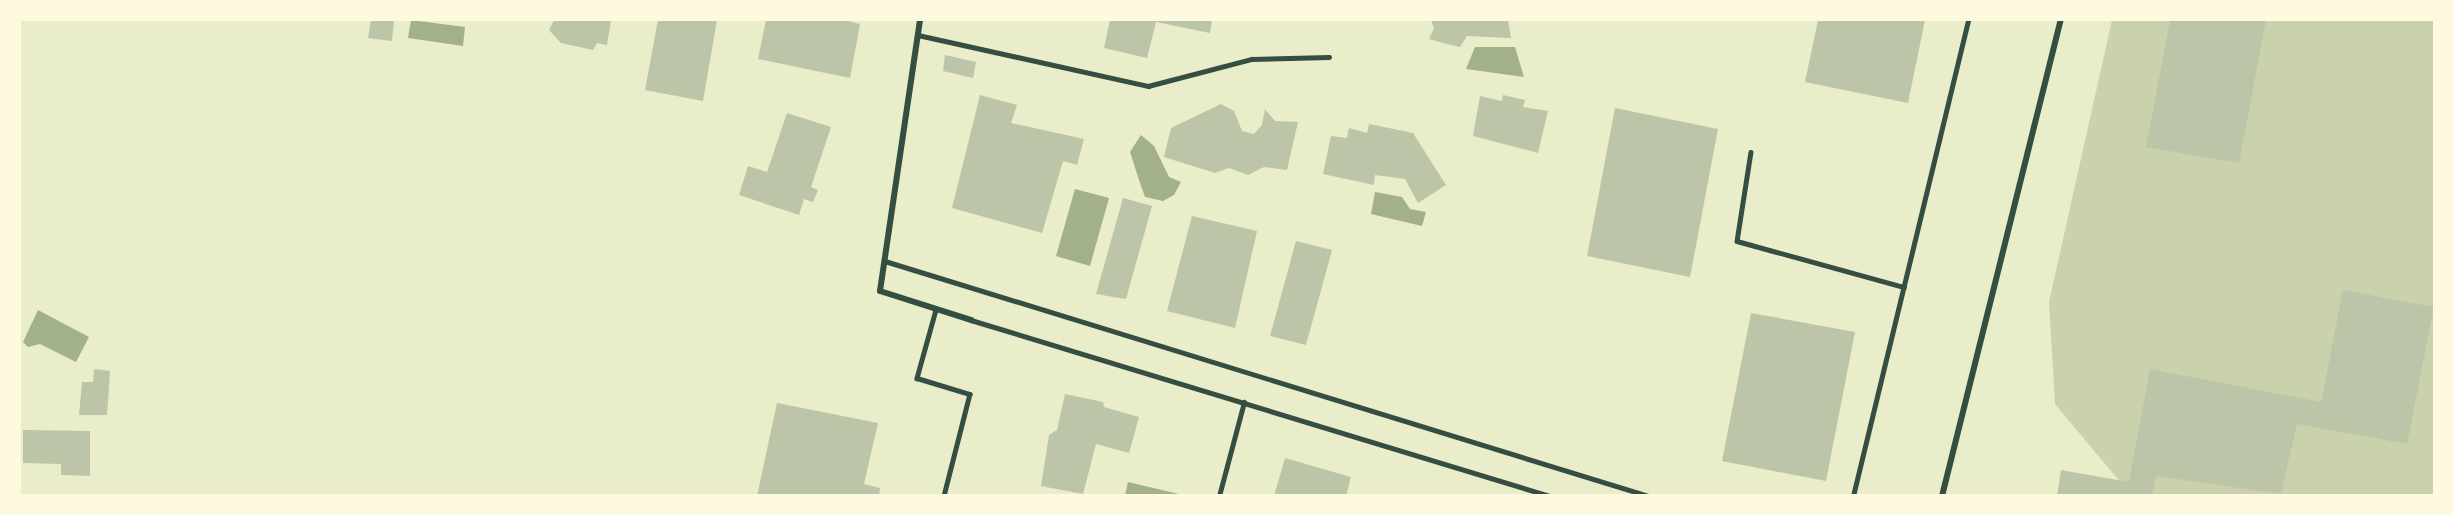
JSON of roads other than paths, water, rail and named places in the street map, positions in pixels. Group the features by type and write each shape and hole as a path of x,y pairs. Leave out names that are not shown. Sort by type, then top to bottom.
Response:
{"street":[{"path":"920,20 880,291 971,320"},
{"path":"1942,495 2061,20"}],"lane":[{"path":"1853,495 1968,20"},
{"path":"918,35 1148,86 1252,59 1329,57"},
{"path":"1751,152 1737,241 1904,287"},
{"path":"885,261 1649,495"},
{"path":"936,310 917,378 970,394 944,495"},
{"path":"971,320 1550,495"},
{"path":"1219,495 1244,402"}]}
